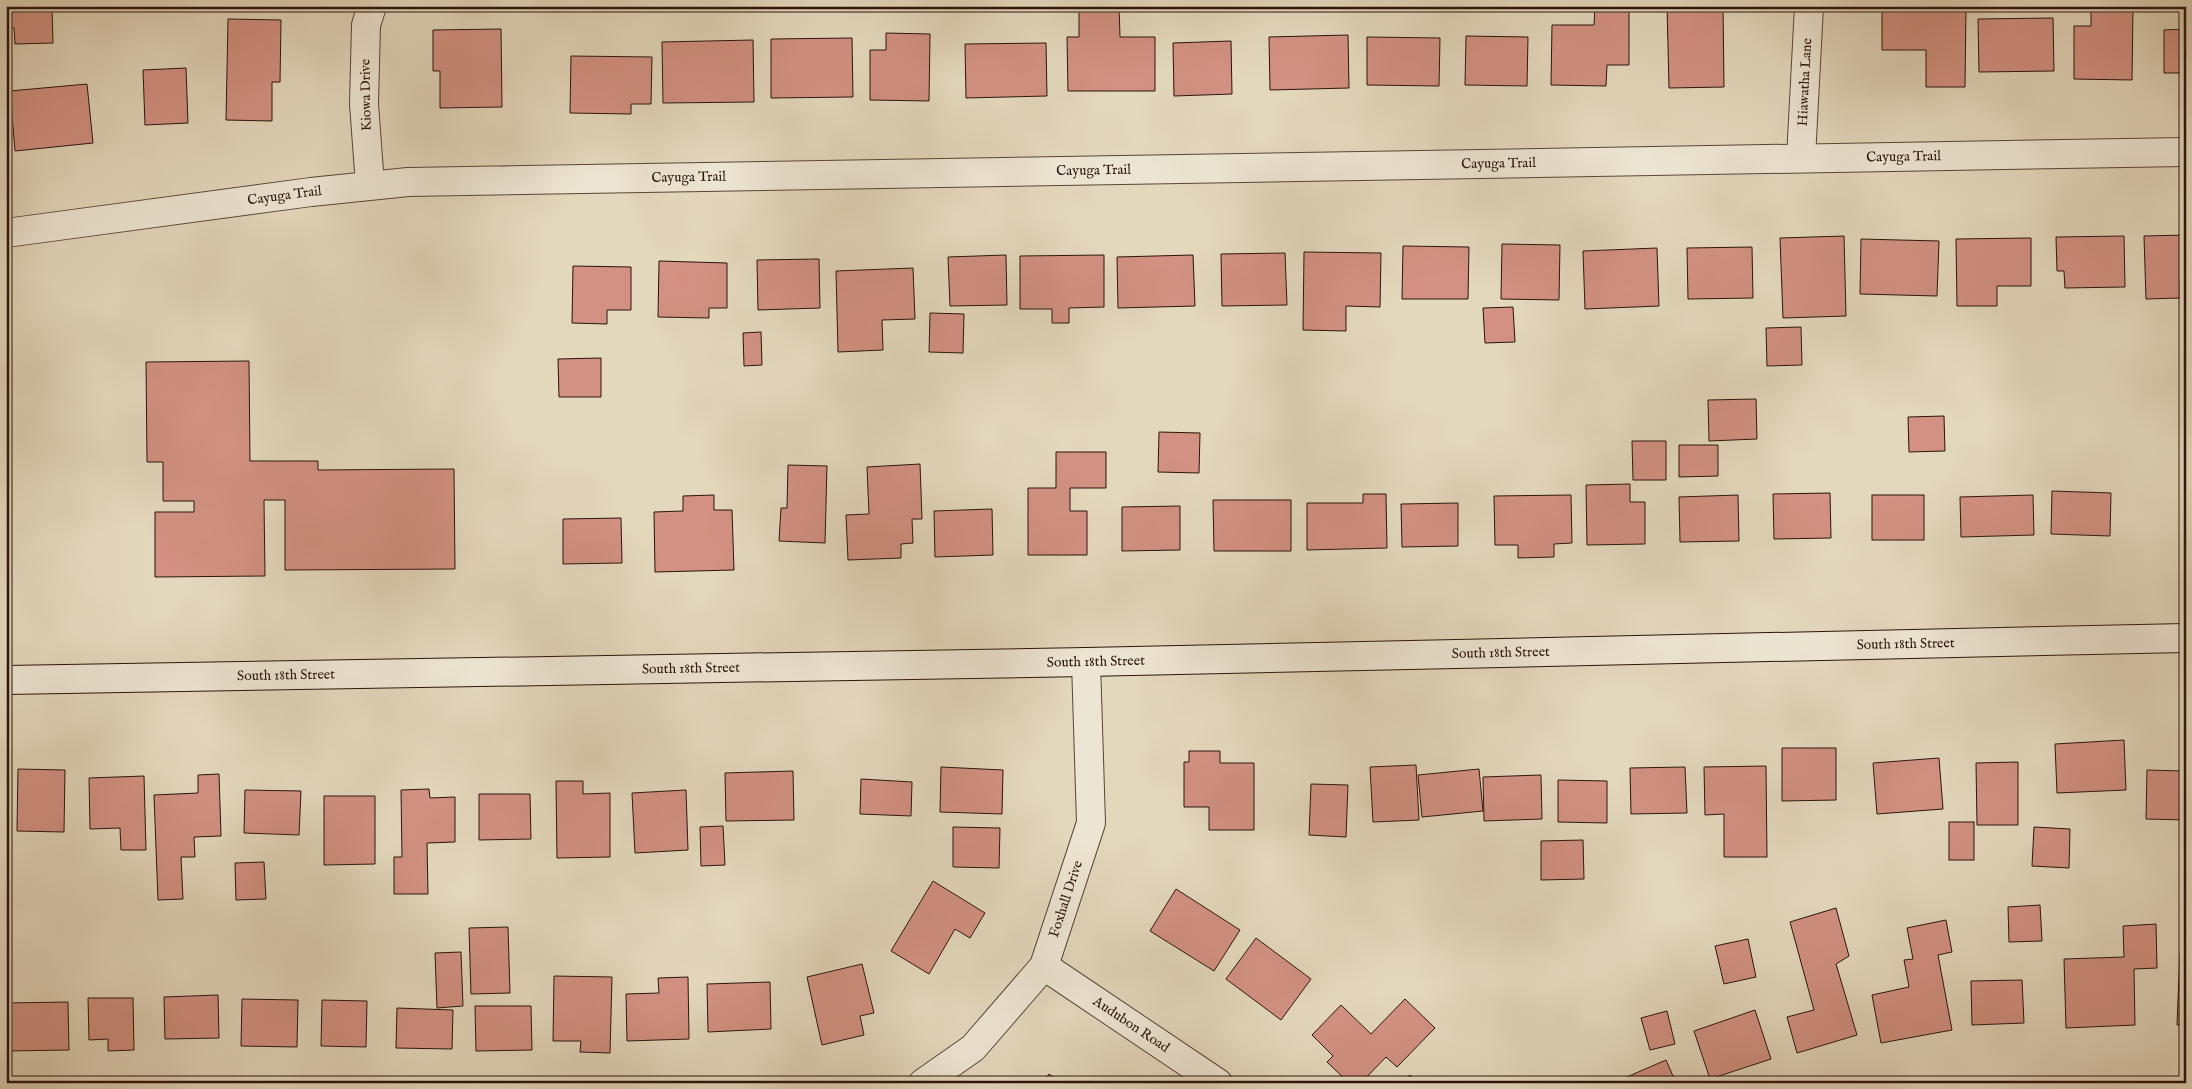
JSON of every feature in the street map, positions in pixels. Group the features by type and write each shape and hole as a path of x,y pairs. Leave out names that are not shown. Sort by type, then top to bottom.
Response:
{"street":[{"name":"Kiowa Drive","path":"370,185 364,104 366,25 372,6"},
{"name":"Hiawatha Lane","path":"1801,158 1809,6"},
{"name":"Cayuga Trail","path":"6,233 370,185 408,182 2186,152"},
{"name":"South 18th Street","path":"6,680 1086,662 2186,638"},
{"name":"Foxhall Drive","path":"923,1083 973,1048 1044,966 1091,823 1086,662"},
{"name":"Audubon Road","path":"1044,966 1218,1083"}],"building":[{"path":"6,6 52,6 53,43 15,44 14,28 6,28"},
{"path":"1079,6 1119,6 1120,37 1155,37 1155,91 1068,91 1067,37 1079,37"},
{"path":"1595,6 1629,6 1629,65 1607,65 1606,86 1551,85 1552,25 1594,25"},
{"path":"1667,6 1723,6 1724,87 1669,88"},
{"path":"1882,6 1966,6 1965,87 1926,87 1926,50 1882,50"},
{"path":"2091,6 2133,6 2132,80 2074,79 2074,26 2091,26"},
{"path":"2053,18 2054,71 1979,72 1978,19"},
{"path":"228,19 281,20 280,82 272,82 272,121 226,120"},
{"path":"501,29 502,107 440,108 440,71 433,71 433,30"},
{"path":"2186,29 2186,73 2164,73 2164,30"},
{"path":"886,33 930,34 929,101 870,100 870,50 886,50"},
{"path":"1348,35 1349,88 1270,90 1269,37"},
{"path":"1466,36 1528,37 1527,86 1465,85"},
{"path":"1367,37 1440,38 1439,86 1367,85"},
{"path":"852,38 853,97 771,98 771,39"},
{"path":"753,40 754,102 663,103 662,42"},
{"path":"1231,41 1232,94 1174,96 1173,43"},
{"path":"1046,43 1047,96 966,98 965,44"},
{"path":"571,56 652,57 651,104 631,104 631,114 570,113"},
{"path":"186,68 188,123 145,125 143,70"},
{"path":"87,84 93,143 15,151 10,91"},
{"path":"2186,235 2186,283 2180,283 2180,298 2146,299 2144,236"},
{"path":"1844,236 1846,316 1783,318 1780,238"},
{"path":"2124,236 2125,287 2065,288 2064,271 2057,271 2056,237"},
{"path":"2031,238 2031,286 1997,286 1997,306 1957,306 1956,239"},
{"path":"1861,239 1939,241 1937,296 1860,294"},
{"path":"1502,244 1560,245 1559,300 1501,299"},
{"path":"1403,246 1469,247 1468,299 1402,299"},
{"path":"1752,247 1753,298 1688,299 1687,248"},
{"path":"1657,248 1659,306 1585,309 1583,251"},
{"path":"1304,252 1381,253 1380,307 1346,306 1346,331 1303,330"},
{"path":"1285,253 1287,305 1222,306 1221,254"},
{"path":"1006,255 1007,305 950,306 948,257"},
{"path":"1104,255 1104,307 1069,308 1069,323 1052,323 1052,309 1020,309 1020,256"},
{"path":"1193,255 1195,306 1118,308 1117,257"},
{"path":"819,259 820,308 758,310 757,260"},
{"path":"659,261 727,263 727,308 709,308 709,318 658,317"},
{"path":"573,266 631,267 631,310 607,310 607,324 572,323"},
{"path":"913,268 915,319 882,320 883,350 838,352 836,271"},
{"path":"1513,307 1515,342 1485,343 1483,308"},
{"path":"930,313 964,314 963,353 929,352"},
{"path":"1801,327 1802,365 1767,366 1766,328"},
{"path":"761,332 762,365 744,366 743,333"},
{"path":"601,358 601,397 559,397 558,359"},
{"path":"249,361 250,461 318,461 318,470 454,469 455,569 285,570 285,500 264,500 265,576 155,577 155,512 194,512 194,501 163,501 163,462 147,462 146,362"},
{"path":"1756,399 1757,439 1709,441 1708,400"},
{"path":"1944,416 1945,451 1909,452 1908,417"},
{"path":"1159,432 1200,433 1199,473 1158,472"},
{"path":"1632,441 1666,441 1666,480 1633,480"},
{"path":"1679,445 1718,445 1718,476 1679,477"},
{"path":"1056,452 1106,452 1106,488 1070,488 1070,511 1087,511 1087,555 1028,555 1028,488 1056,488"},
{"path":"920,464 922,519 912,519 913,543 901,544 901,558 848,560 846,515 869,514 867,467"},
{"path":"788,465 827,466 825,543 779,541 781,508 787,508"},
{"path":"1630,484 1630,502 1645,502 1645,544 1587,545 1586,485"},
{"path":"2052,491 2111,493 2110,536 2051,534"},
{"path":"1830,493 1831,538 1774,539 1773,494"},
{"path":"1363,494 1386,494 1387,548 1307,550 1307,503 1363,503"},
{"path":"714,495 714,510 732,510 734,570 655,572 654,512 683,511 683,496"},
{"path":"1571,495 1572,543 1554,544 1554,557 1518,558 1518,545 1495,545 1494,496"},
{"path":"1738,495 1739,541 1680,542 1679,497"},
{"path":"1872,495 1924,495 1924,540 1872,540"},
{"path":"2033,495 2034,535 1961,537 1960,497"},
{"path":"1213,500 1291,500 1291,551 1214,551"},
{"path":"1458,503 1458,546 1402,547 1401,504"},
{"path":"1180,506 1180,550 1122,551 1122,507"},
{"path":"992,509 993,555 935,557 934,511"},
{"path":"621,518 622,563 563,564 563,519"},
{"path":"2124,740 2126,790 2057,793 2055,744"},
{"path":"1782,748 1836,748 1836,800 1782,801"},
{"path":"1189,751 1220,751 1220,763 1254,763 1254,830 1209,830 1209,807 1184,807 1184,762 1189,762"},
{"path":"1939,758 1943,809 1877,814 1873,763"},
{"path":"2183,759 2186,759 2186,820 2146,819 2147,770 2183,771"},
{"path":"2018,762 2018,825 1977,825 1976,763"},
{"path":"1416,765 1419,820 1373,822 1370,767"},
{"path":"1766,766 1767,857 1724,857 1724,814 1705,815 1704,767"},
{"path":"941,767 1003,770 1002,814 940,812"},
{"path":"1685,767 1687,813 1631,814 1630,768"},
{"path":"18,769 65,770 64,832 17,831"},
{"path":"1479,769 1483,811 1422,817 1418,775"},
{"path":"793,771 794,820 726,821 725,773"},
{"path":"219,774 221,836 194,837 195,857 181,857 183,899 158,900 154,795 198,793 198,775"},
{"path":"1541,775 1542,819 1484,821 1483,777"},
{"path":"144,776 146,850 121,850 120,828 90,829 89,778"},
{"path":"861,779 912,782 911,816 860,814"},
{"path":"1558,780 1607,781 1607,823 1558,822"},
{"path":"556,781 583,781 583,794 610,793 610,857 557,858"},
{"path":"1311,784 1348,785 1346,837 1309,835"},
{"path":"429,789 430,798 455,797 455,842 427,843 428,894 394,894 394,857 402,857 401,790"},
{"path":"245,790 301,791 299,835 244,833"},
{"path":"686,790 688,850 635,853 632,793"},
{"path":"479,794 530,794 531,839 479,840"},
{"path":"324,796 375,796 375,864 324,865"},
{"path":"1949,822 1974,822 1974,860 1949,860"},
{"path":"723,826 725,865 701,866 700,827"},
{"path":"953,827 1000,828 999,868 953,867"},
{"path":"2034,827 2070,829 2069,868 2032,866"},
{"path":"1583,840 1584,879 1541,880 1541,841"},
{"path":"264,862 266,899 236,900 235,863"},
{"path":"933,881 985,913 970,938 955,929 929,974 891,951"},
{"path":"1176,889 1240,930 1214,971 1150,931"},
{"path":"2040,905 2042,941 2009,942 2008,907"},
{"path":"1836,908 1849,956 1836,964 1857,1035 1797,1053 1787,1017 1814,1010 1790,922"},
{"path":"1946,920 1952,952 1938,955 1952,1030 1881,1043 1872,995 1909,987 1904,960 1913,959 1907,928"},
{"path":"2156,924 2157,968 2134,969 2135,1025 2066,1028 2064,959 2124,957 2123,926"},
{"path":"508,927 510,993 471,994 469,928"},
{"path":"1256,938 1311,979 1281,1020 1226,979"},
{"path":"1748,939 1756,977 1724,984 1715,946"},
{"path":"461,952 463,1006 437,1008 435,953"},
{"path":"2180,952 2186,952 2186,1025 2177,1025"},
{"path":"862,964 874,1013 860,1016 864,1035 822,1045 807,977"},
{"path":"554,976 612,977 610,1053 580,1052 581,1041 553,1041"},
{"path":"688,977 689,1039 627,1041 626,994 659,993 658,978"},
{"path":"2022,980 2024,1023 1972,1025 1971,981"},
{"path":"770,982 771,1029 708,1032 707,984"},
{"path":"218,995 219,1038 165,1039 164,997"},
{"path":"88,998 133,998 134,1050 108,1051 108,1039 89,1040"},
{"path":"242,999 298,1000 297,1047 241,1046"},
{"path":"1405,999 1435,1028 1397,1067 1386,1057 1361,1083 1349,1083 1327,1062 1333,1056 1312,1035 1341,1005 1371,1034"},
{"path":"322,1000 367,1001 366,1047 321,1046"},
{"path":"68,1002 69,1050 7,1051 6,1003"},
{"path":"475,1006 531,1006 532,1050 476,1051"},
{"path":"397,1008 453,1010 452,1049 396,1048"},
{"path":"1755,1010 1771,1059 1710,1079 1694,1031"},
{"path":"1667,1011 1675,1044 1650,1050 1641,1018"},
{"path":"1666,1060 1676,1083 1613,1083"},
{"path":"1049,1074 1061,1083 1043,1083"},
{"path":"1410,1075 1417,1083 1401,1083"}]}
